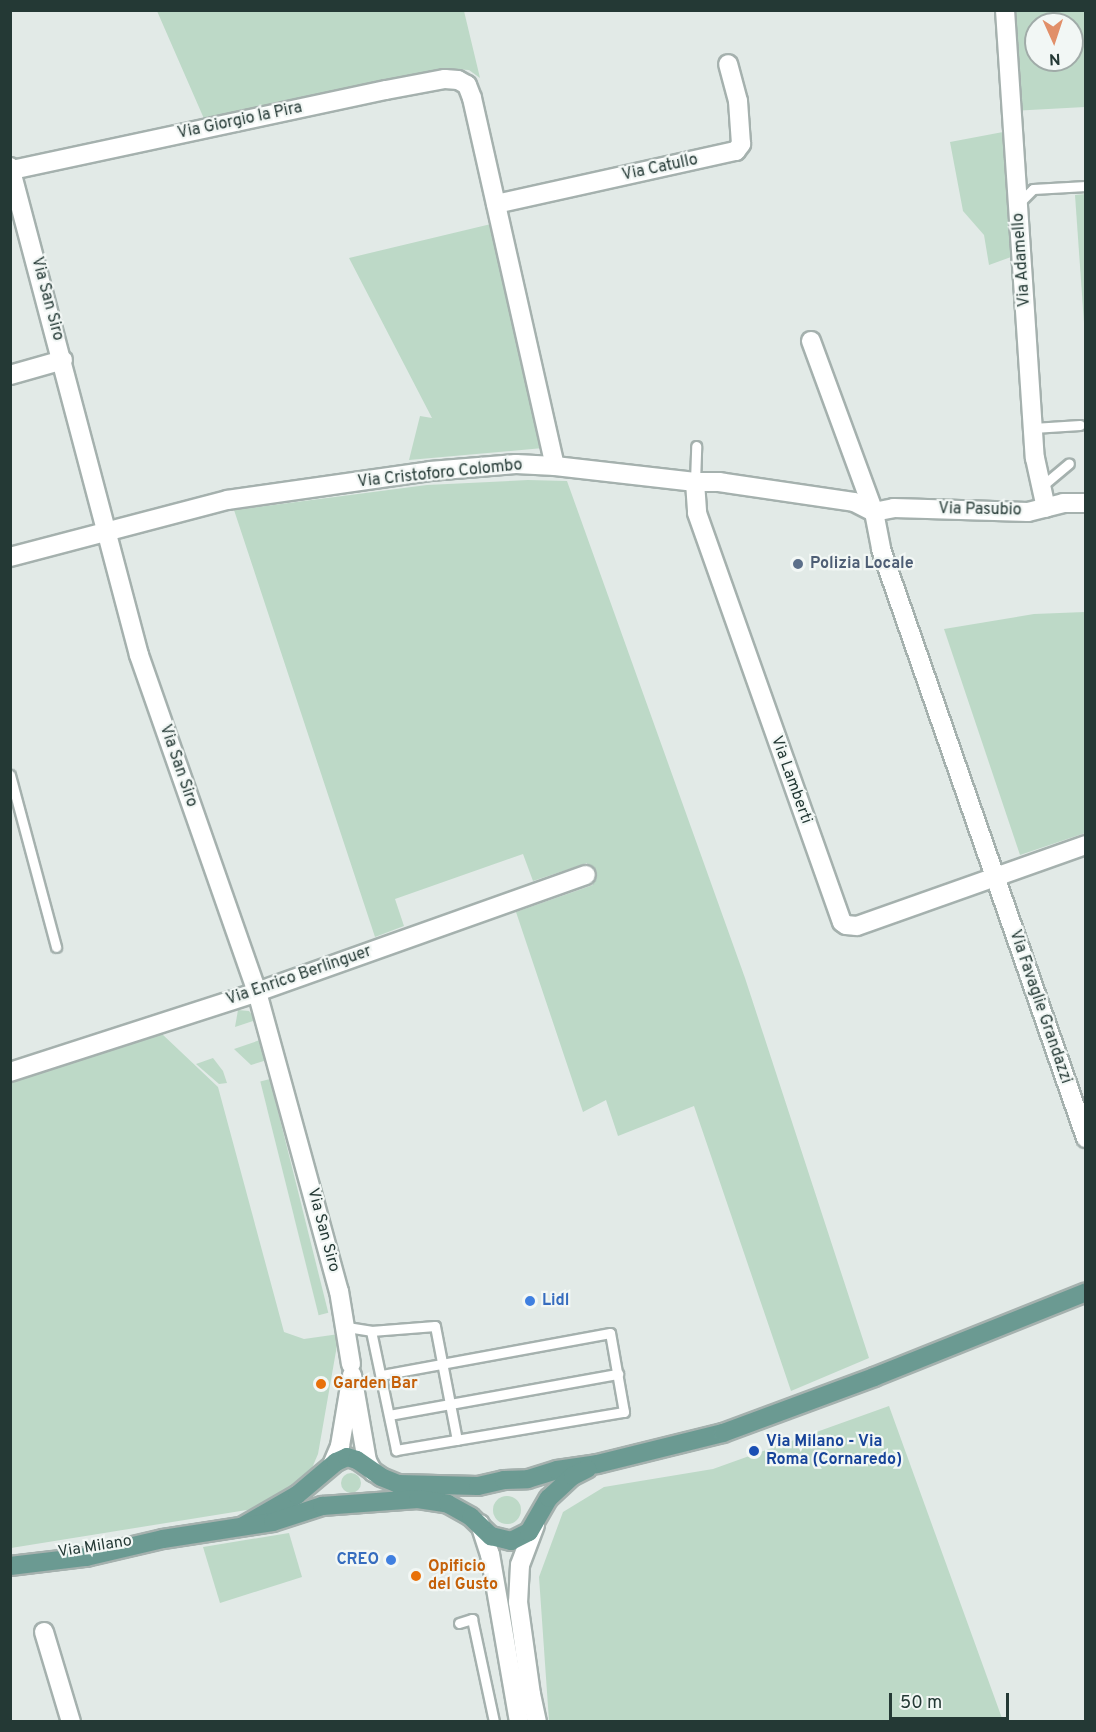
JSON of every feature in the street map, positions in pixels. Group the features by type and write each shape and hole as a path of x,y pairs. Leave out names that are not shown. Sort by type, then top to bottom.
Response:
{"main road":[{"path":"243,1526 297,1495 339,1460 351,1457 387,1481 405,1485 471,1486 528,1479 557,1470 597,1464 723,1433 874,1377 1086,1292"},
{"path":"493,1483 479,1499 477,1512 483,1528 497,1539 510,1541 523,1537 536,1521 549,1498 573,1476 597,1464"},
{"path":"332,1465 326,1475 327,1489 335,1501 349,1506"},
{"path":"511,1480 523,1483 533,1492 538,1505 536,1521"},
{"name":"Via Milano","path":"19,1564 62,1551 97,1544 163,1539 283,1520 317,1507 434,1500 466,1514 483,1528"}],"street":[{"name":"Via Adamello","path":"1005,10 1035,458 1046,508"},
{"name":"Via Catullo","path":"496,204 736,151 741,144 738,101 728,64"},
{"name":"Via Giorgio la Pira","path":"11,168 445,78 467,85 496,204"},
{"name":"Via San Siro","path":"11,168 139,655 257,992 347,1327 351,1364"},
{"path":"496,204 555,466"},
{"name":"Via Favaglie Grandazzi","path":"811,341 874,512 881,549 1086,1138"},
{"path":"10,375 63,360"},
{"name":"Via Cristoforo Colombo","path":"10,557 226,500 430,471 516,464 555,466 695,482 719,482 854,502 874,512"},
{"name":"Via Lamberti","path":"695,482 697,513 842,922 846,925 857,926 995,876"},
{"name":"Via Pasubio","path":"874,512 894,508 1028,512 1063,503 1086,503"},
{"path":"995,876 1086,845"},
{"name":"Via Enrico Berlinguer","path":"10,1072 257,992 586,875"},
{"path":"332,1465 340,1446 352,1376 368,1461 373,1472"},
{"path":"536,1521 523,1554 518,1590 531,1694 537,1722"},
{"path":"483,1528 493,1572 519,1722"},
{"path":"44,1632 71,1722"}],"lane":[{"path":"1018,204 1026,193 1034,189 1086,186"},
{"path":"1033,428 1080,425"},
{"path":"695,482 696,446"},
{"path":"1042,486 1069,463"},
{"path":"10,775 56,947"},
{"path":"347,1327 371,1331 435,1326 457,1440"},
{"path":"371,1331 396,1450 624,1412 610,1333 381,1375"},
{"path":"389,1415 618,1374"},
{"path":"459,1623 472,1619 494,1722"}],"green space":[{"path":"157,11 464,11 480,78 469,70 452,69 205,121"},
{"path":"1005,11 1085,11 1085,107 1012,111"},
{"path":"1003,132 1011,257 989,265 984,235 963,211 950,142"},
{"path":"1085,194 1086,323 1084,323 1075,195"},
{"path":"491,224 543,448 409,460 420,416 432,418 349,258"},
{"path":"528,480 567,481 745,978 869,1358 791,1391 694,1106 618,1136 606,1100 583,1112 516,912 593,885 587,863 533,881 523,854 395,899 404,926 375,937 234,510 427,485"},
{"path":"1085,612 1085,833 1020,855 944,629 1034,614"},
{"path":"238,1010 249,1011 256,1020 235,1027"},
{"path":"161,1033 218,1087 284,1332 304,1339 339,1334 318,1454 309,1475 287,1493 253,1509 11,1548 11,1083"},
{"path":"260,1040 267,1060 251,1065 234,1049"},
{"path":"213,1058 223,1071 227,1083 219,1084 196,1064"},
{"path":"270,1079 328,1313 319,1315 260,1081"},
{"path":"889,1406 1003,1721 549,1721 539,1577 563,1512 604,1487 713,1469"},
{"path":"351,1473 358,1476 361,1483 358,1490 351,1493 344,1490 341,1483 344,1476"},
{"path":"507,1496 517,1500 521,1510 517,1520 507,1524 497,1520 493,1510 497,1500"},
{"path":"289,1533 302,1577 220,1603 203,1547"}],"place":[{"name":"Polizia Locale","path":"798,564"},
{"name":"Lidl","path":"530,1301"},
{"name":"Garden Bar","path":"321,1384"},
{"name":"Via Milano - Via Roma (Cornaredo)","path":"754,1451"},
{"name":"CREO","path":"391,1560"},
{"name":"Opificio del Gusto","path":"416,1576"}]}
